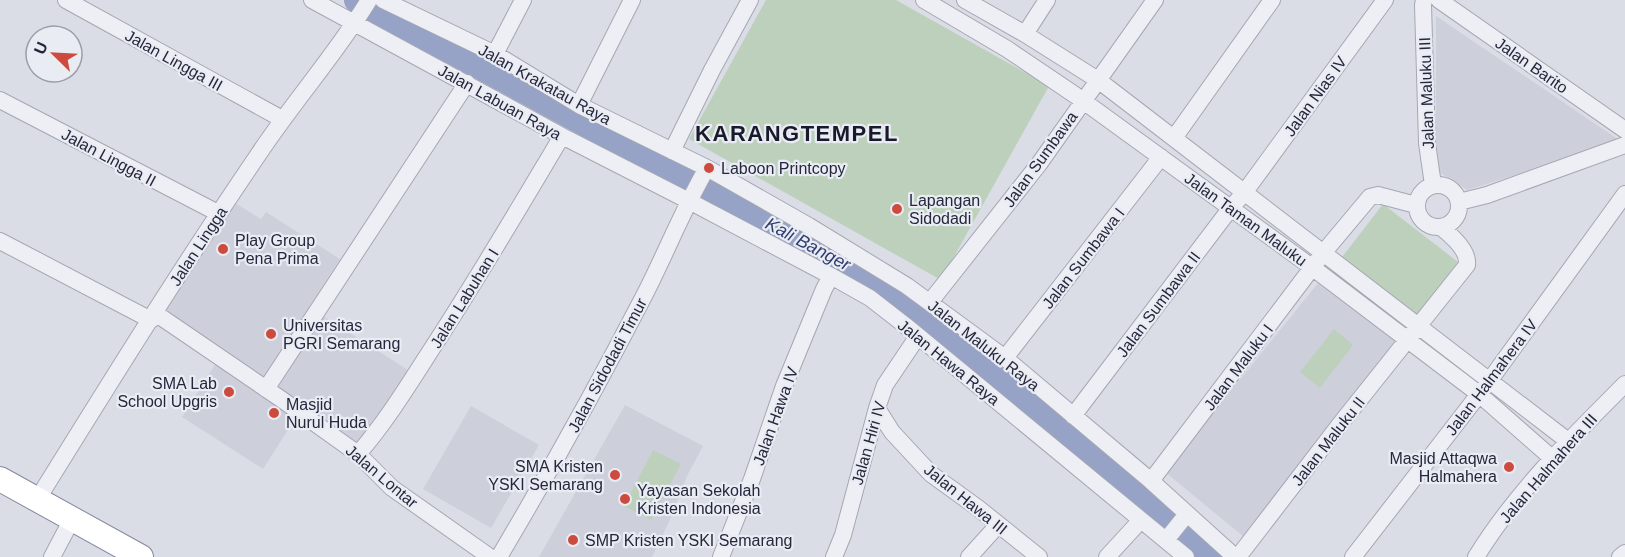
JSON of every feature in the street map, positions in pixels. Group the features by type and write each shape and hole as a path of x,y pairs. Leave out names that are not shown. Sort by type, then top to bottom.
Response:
{"highway":[{"path":"0,479 141,557"}],"street":[{"name":"Jalan Lingga III","path":"66,0 282,119"},
{"name":"Jalan Labuan Raya","path":"312,0 356,21 562,136 690,199"},
{"name":"Jalan Lingga","path":"37,500 218,213 282,119 356,21 369,0"},
{"path":"495,54 523,0"},
{"path":"579,105 632,0"},
{"path":"672,151 750,0"},
{"name":"Jalan Taman Maluku","path":"925,0 1007,49 1083,100 1313,268 1479,394 1553,459"},
{"name":"Jalan Taman Maluku","path":"965,0 1025,33 1098,80 1568,441"},
{"path":"1025,33 1047,0"},
{"name":"Jalan Sumbawa","path":"930,302 1040,164 1155,0"},
{"path":"1174,138 1272,0"},
{"name":"Jalan Nias IV","path":"1244,193 1385,0"},
{"name":"Jalan Maluku III","path":"1424,0 1427,143 1433,185"},
{"name":"Jalan Barito","path":"1439,0 1625,130"},
{"name":"Jalan Krakatau Raya","path":"391,2 495,54 579,105 706,170"},
{"path":"266,389 467,83"},
{"name":"Jalan Lingga II","path":"0,100 218,213"},
{"name":"Jalan Labuhan I","path":"358,454 371,440 470,291 562,136"},
{"path":"1459,202 1486,195 1625,146"},
{"name":"Jalan Sumbawa I","path":"1005,358 1161,157"},
{"name":"Jalan Maluku Raya","path":"706,170 809,226 930,302 1005,358 1151,481 1185,517 1237,557"},
{"name":"Jalan Sidodadi Timur","path":"499,557 602,377 706,170"},
{"path":"1433,185 1445,186 1454,192 1459,202 1458,213 1452,222 1442,228 1431,227 1422,221 1416,211 1417,199 1424,190 1433,185"},
{"name":"Jalan Sumbawa II","path":"1073,416 1244,193"},
{"name":"Jalan Halmahera IV","path":"1353,557 1490,380 1625,194"},
{"path":"1324,252 1372,195 1416,205"},
{"name":"Jalan Hawa Raya","path":"690,199 870,298 1141,520 1168,538 1186,557"},
{"name":"Jalan Maluku II","path":"1237,557 1467,266 1468,262 1461,248 1442,228"},
{"name":"Jalan Lontar","path":"0,241 153,316 266,389 358,454 392,488 490,557"},
{"name":"Jalan Maluku I","path":"1151,481 1324,252"},
{"name":"Jalan Hawa IV","path":"722,557 784,386 831,276"},
{"name":"Jalan Hiri IV","path":"834,557 843,536 885,385 918,336"},
{"name":"Jalan Halmahera III","path":"1476,557 1489,536 1568,441 1625,384"},
{"name":"Jalan Hawa III","path":"877,408 892,432 931,474 1039,557"},
{"path":"1168,538 1185,517"},
{"path":"52,557 72,519"},
{"path":"1107,557 1141,520"},
{"path":"969,557 998,525"},
{"path":"1620,557 1625,553"}],"shaded area":[{"path":"1436,16 1622,142 1467,190 1436,170"},
{"name":"Universitas PGRI Semarang","path":"232,201 261,219 266,212 340,259 309,307 408,370 360,445 302,408 263,469 182,417 221,355 160,312"},
{"path":"1323,277 1403,342 1244,537 1165,472"},
{"name":"Yayasan Sekolah Kristen Indonesia","path":"625,405 703,446 688,474 652,557 539,557"},
{"path":"471,406 539,445 491,528 423,489"}],"green space":[{"name":"Lapangan Sidodadi","path":"766,0 896,0 1049,86 941,280 689,139"},
{"path":"1383,204 1458,262 1415,319 1339,261"},
{"path":"1334,329 1353,345 1320,388 1300,372"},
{"path":"653,450 681,464 651,520 624,506"}],"waterway":[{"name":"Kali Banger","path":"357,0 878,282 1212,557"}],"place":[{"name":"Laboon Printcopy","path":"709,168"},
{"name":"Lapangan Sidodadi","path":"897,209"},
{"name":"Play Group Pena Prima","path":"223,249"},
{"name":"Universitas PGRI Semarang","path":"271,334"},
{"name":"SMA Lab School Upgris","path":"229,392"},
{"name":"Masjid Nurul Huda","path":"274,413"},
{"name":"Masjid Attaqwa Halmahera","path":"1509,467"},
{"name":"SMA Kristen YSKI Semarang","path":"615,475"},
{"name":"Yayasan Sekolah Kristen Indonesia","path":"625,499"},
{"name":"SMP Kristen YSKI Semarang","path":"573,540"}],"district":[{"name":"KARANGTEMPEL","path":"797,133"}]}
